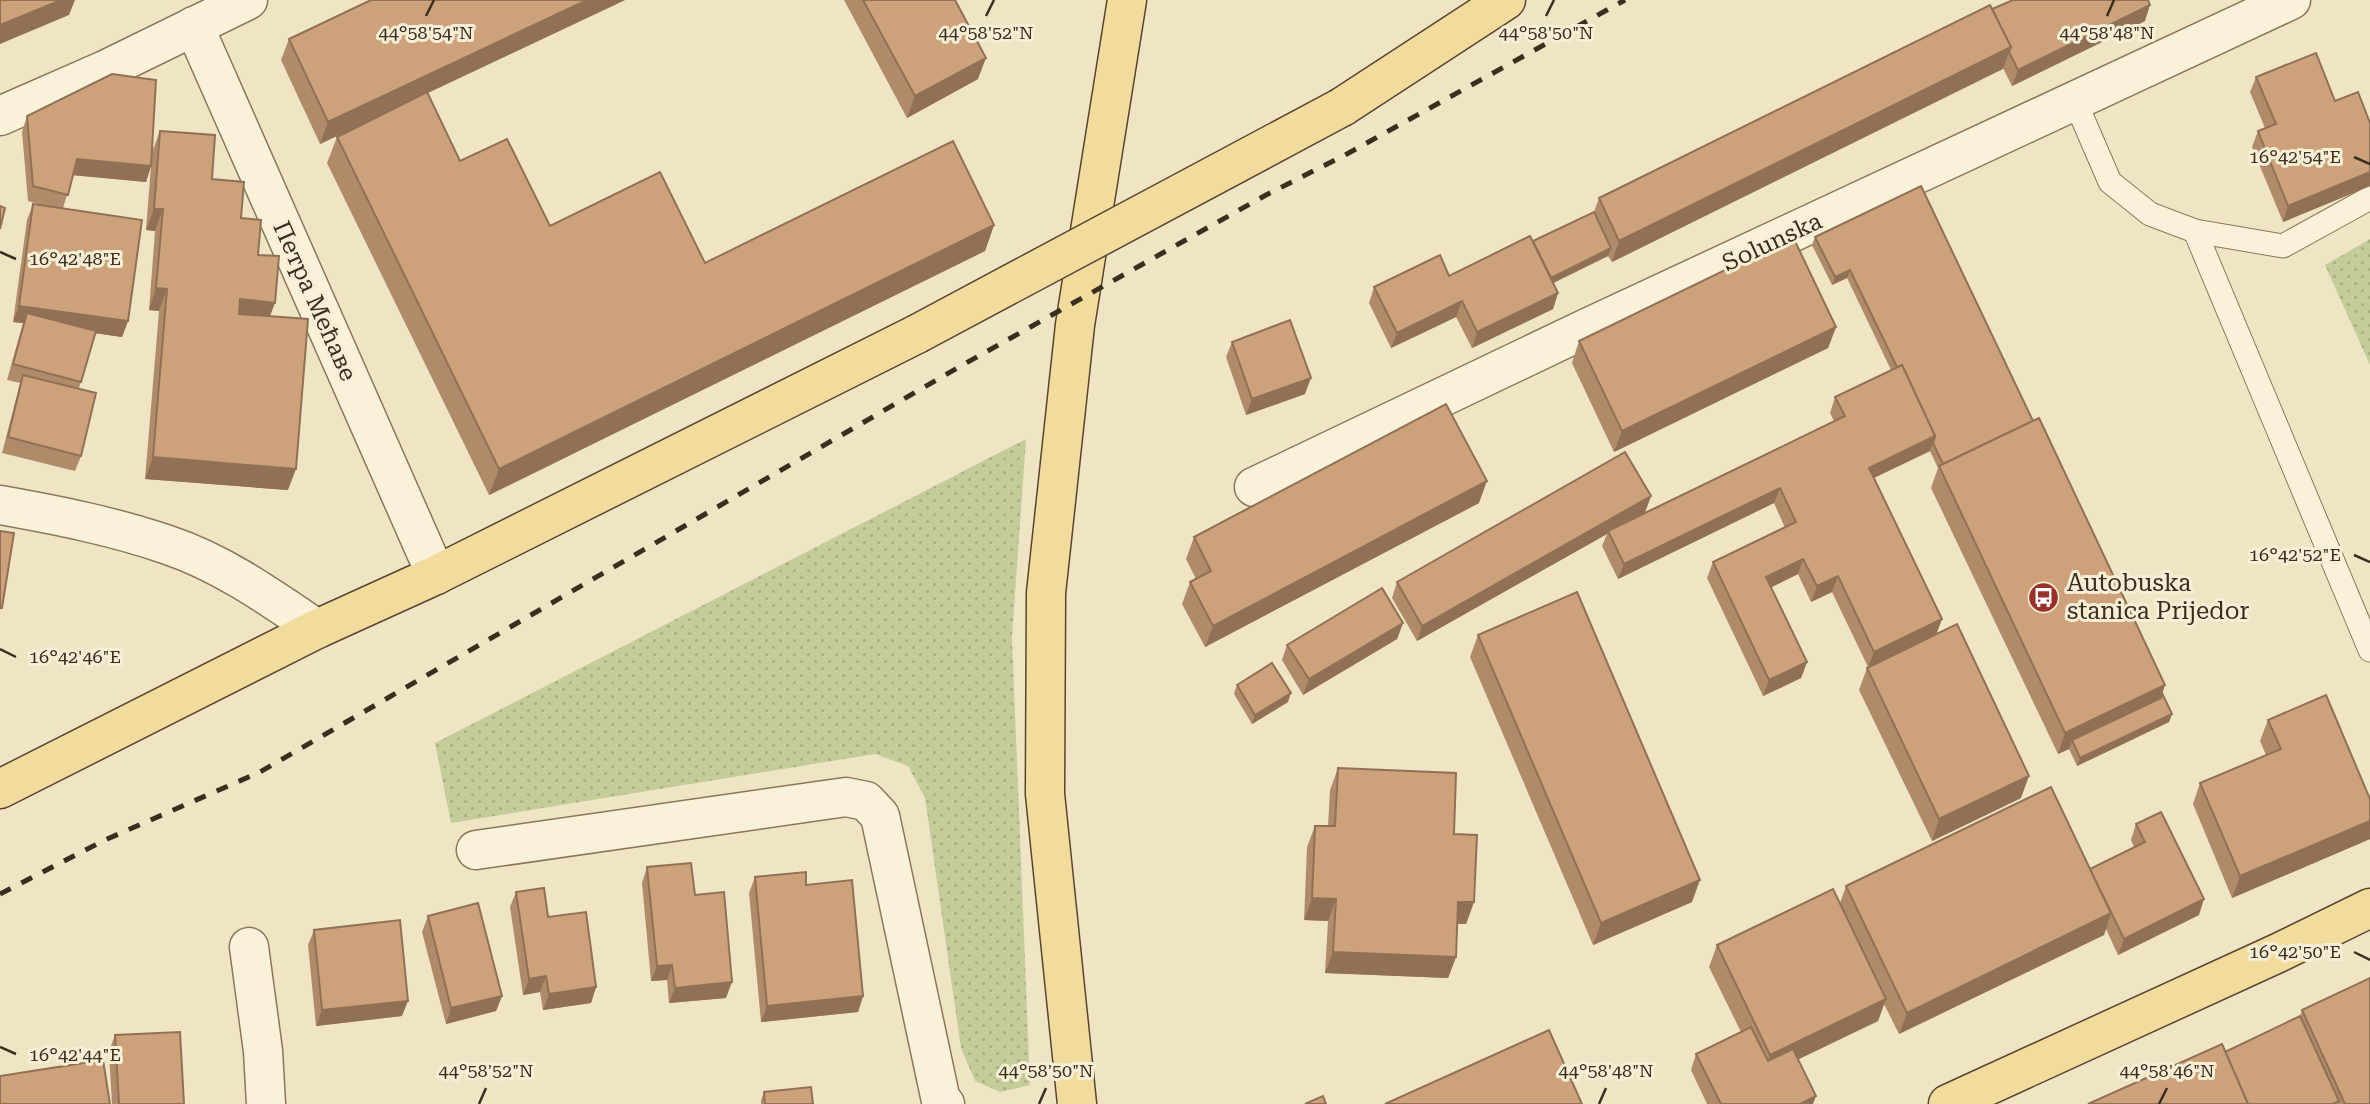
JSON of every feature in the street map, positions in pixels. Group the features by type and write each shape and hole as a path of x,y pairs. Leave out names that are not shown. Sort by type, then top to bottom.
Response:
{"main road":[{"path":"1077,1104 1045,794 1046,593 1075,325 1127,0"},
{"path":"0,789 317,629 436,575 918,334 1342,107 1506,0"},
{"path":"1948,1104 2370,908"}],"street":[{"path":"0,116 105,70 248,0"},
{"name":"Solunska","path":"1254,487 1599,322 2291,0"},
{"name":"Петра Мећаве","path":"194,26 436,575"},
{"path":"0,505 51,514 170,545 235,576 317,629"},
{"path":"476,850 846,797 866,801 880,816 941,1101 945,1104"},
{"path":"249,947 263,1051 266,1104"}],"lane":[{"path":"2075,101 2110,182 2150,214 2194,232 2283,246 2370,198"},
{"path":"2194,232 2370,650"}],"green space":[{"path":"2370,239 2370,365 2325,265"},
{"path":"1026,439 1012,637 1030,1085 1000,1092 975,1081 961,1048 925,798 908,766 875,754 451,823 435,743"}],"building":[{"path":"0,0 61,0 0,25"},
{"path":"371,0 587,0 328,122 289,39"},
{"path":"863,0 955,0 986,58 915,96"},
{"path":"2013,0 2148,0 2150,5 2018,70 2009,52 2011,47 1992,9"},
{"path":"1990,5 2011,47 1619,241 1599,198"},
{"path":"2316,53 2335,101 2358,92 2370,123 2370,172 2288,206 2258,131 2276,124 2256,77"},
{"path":"112,74 156,80 151,166 77,159 68,195 33,186 27,116"},
{"path":"427,92 460,161 507,139 550,226 660,172 705,263 953,141 994,225 499,469 337,137"},
{"path":"160,131 215,135 212,179 244,182 241,218 261,220 258,255 279,256 275,303 240,299 239,314 308,319 296,469 153,457 167,289 156,288 163,209 154,209"},
{"path":"1921,186 2033,421 1943,464 1933,443 1935,436 1902,365 1897,367 1850,270 1835,277 1815,237"},
{"path":"33,204 142,220 128,321 19,306"},
{"path":"0,206 5,208 0,229"},
{"path":"1594,212 1611,248 1551,278 1533,241"},
{"path":"1530,236 1558,293 1477,332 1462,301 1397,333 1374,287 1440,255 1449,276"},
{"path":"1793,237 1836,327 1622,431 1579,341"},
{"path":"27,313 96,331 81,382 13,364"},
{"path":"1290,320 1311,378 1252,399 1232,342"},
{"path":"1902,365 1935,436 1869,468 1942,619 1874,652 1838,576 1817,586 1803,559 1766,577 1807,662 1769,680 1713,562 1796,522 1780,488 1624,564 1608,531 1845,416 1835,397"},
{"path":"23,375 96,393 81,456 8,437"},
{"path":"1446,404 1487,481 1213,626 1190,582 1211,571 1194,537"},
{"name":"Autobuska stanica Prijedor","path":"2039,418 2165,685 2065,733 1939,466"},
{"path":"1625,452 1651,496 1422,626 1397,582"},
{"path":"0,531 14,533 2,608 0,608"},
{"path":"1382,588 1403,623 1309,679 1287,645"},
{"path":"1577,592 1700,880 1601,923 1478,635"},
{"path":"1957,624 2029,776 1939,819 1867,668"},
{"path":"1272,663 1291,693 1255,715 1237,685"},
{"path":"2162,693 2172,714 2080,758 2072,740 2161,698"},
{"path":"2326,695 2370,799 2370,821 2240,876 2200,783 2281,749 2268,720"},
{"path":"1338,768 1456,773 1454,834 1477,835 1474,902 1458,902 1456,957 1333,952 1336,899 1312,898 1315,826 1335,826"},
{"path":"2051,787 2111,913 1907,1013 1846,886"},
{"path":"2161,812 2204,899 2124,939 2090,869 2145,842 2136,824"},
{"path":"691,863 695,895 724,892 732,982 675,988 672,965 657,966 647,867"},
{"path":"806,872 806,885 852,880 863,996 767,1006 755,877"},
{"path":"544,888 548,917 586,912 596,987 549,994 546,976 529,979 516,892"},
{"path":"1833,889 1886,999 1770,1055 1717,945"},
{"path":"478,903 502,996 451,1008 428,916"},
{"path":"400,920 408,1001 322,1010 314,930"},
{"path":"2370,978 2370,1104 2345,1104 2302,1010"},
{"path":"2300,1016 2339,1101 2333,1104 2248,1104 2225,1052"},
{"path":"1751,1027 1768,1061 1793,1049 1816,1096 1800,1104 1721,1104 1696,1054"},
{"path":"1549,1030 1582,1104 1385,1104"},
{"path":"180,1032 184,1104 119,1104 115,1035"},
{"path":"2222,1044 2248,1104 2088,1104"},
{"path":"103,1060 110,1104 0,1104 0,1076"},
{"path":"811,1087 813,1104 765,1104 764,1092"},
{"path":"1323,1096 1326,1104 1305,1104"}],"railway":[{"path":"0,894 105,840 260,772 959,367 1266,195 1345,155 1625,0"}],"place":[{"name":"Autobuska stanica Prijedor","path":"2044,597"}]}
